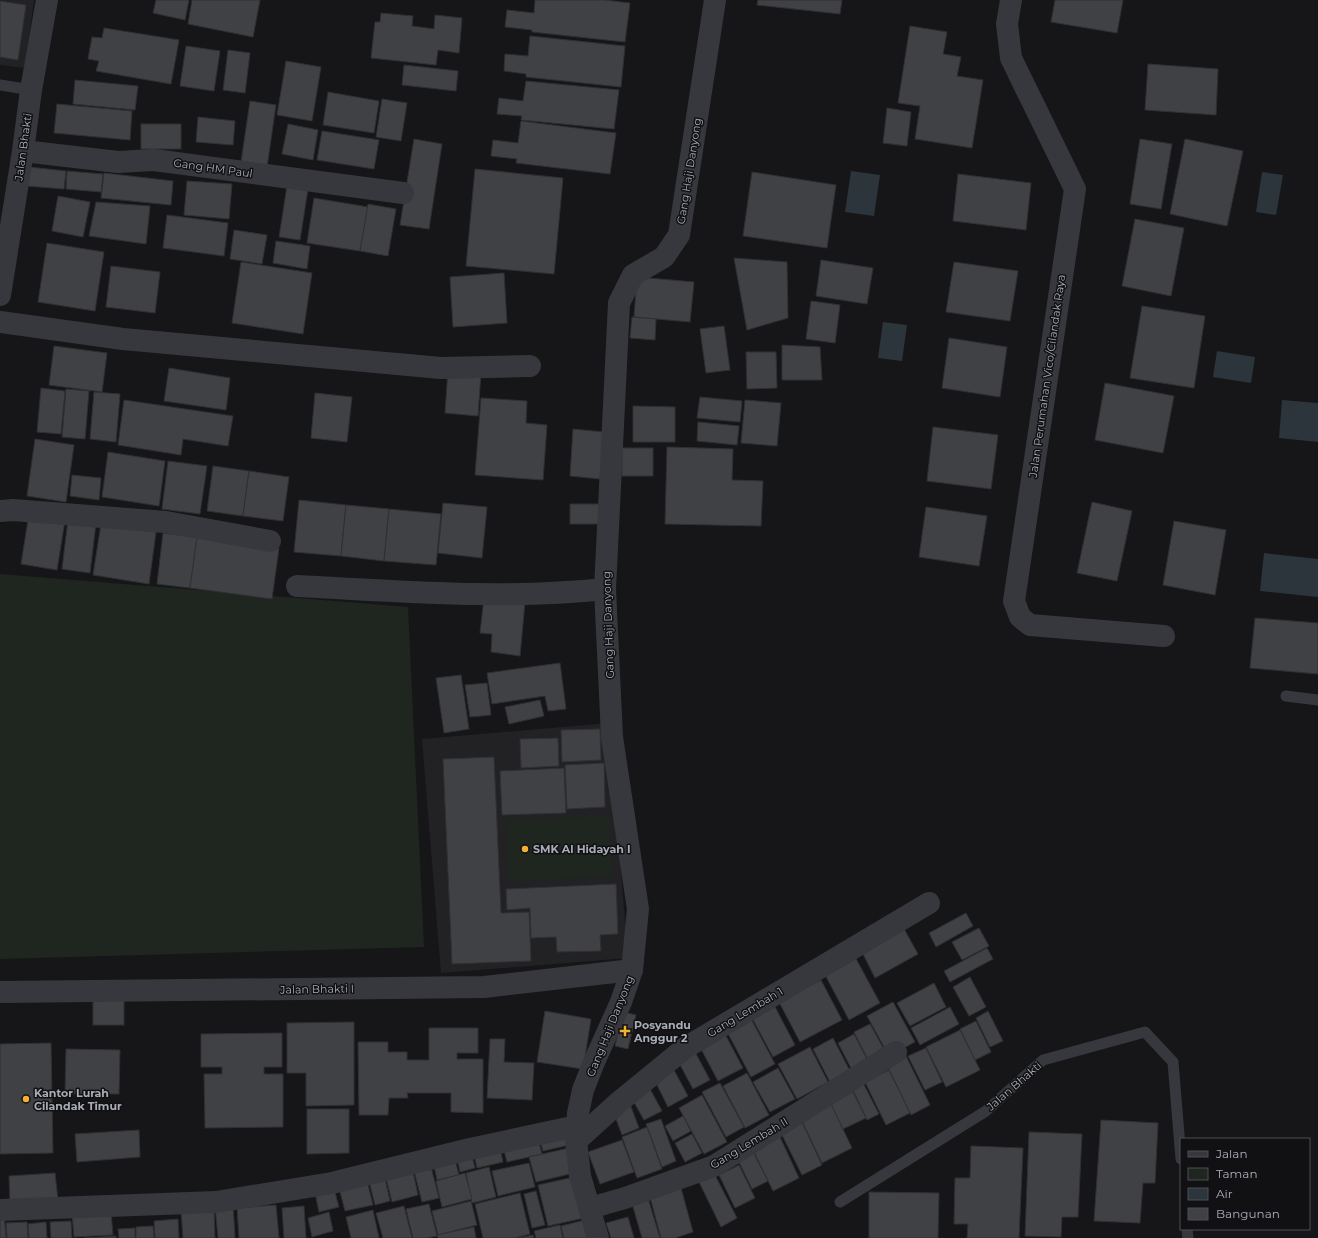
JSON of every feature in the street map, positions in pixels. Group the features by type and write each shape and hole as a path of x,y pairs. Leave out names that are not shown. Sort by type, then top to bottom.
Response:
{"street":[{"name":"Jalan Bhakti","path":"0,295 6,226 23,151 31,90 47,0"},
{"name":"Gang Haji Danyong","path":"598,1238 580,1176 577,1133 578,1113 594,1062 621,1002 632,970 638,909 612,737 605,589 619,303 633,275 664,257 679,235 716,0"},
{"name":"Jalan Perumahan Vico/Cilandak Raya","path":"1011,0 1007,24 1011,58 1075,189 1014,601 1020,617 1030,625 1164,636"},
{"name":"Gang HM Paul","path":"23,151 118,162 154,160 403,193"},
{"path":"0,322 123,339 441,368 530,366"},
{"path":"0,511 21,511 166,522 270,541"},
{"path":"297,586 472,594 605,589"},
{"name":"Gang Lembah 1","path":"577,1133 619,1102 685,1048 929,903"},
{"name":"Jalan Bhakti I","path":"0,992 484,987 632,970"},
{"name":"Gang Lembah II","path":"590,1208 625,1198 714,1166 896,1052"},
{"path":"0,1210 216,1202 332,1183 470,1149 577,1133"}],"lane":[{"path":"0,85 31,90"},
{"path":"1286,696 1318,700"},
{"name":"Jalan Bhakti","path":"840,1202 986,1111 1043,1060 1145,1032 1173,1062 1180,1147"}],"shaded area":[{"path":"0,0 34,0 25,68 0,65"},
{"name":"SMK Al Hidayah I","path":"609,723 628,958 441,973 422,739"}],"green space":[{"path":"0,574 408,607 424,947 0,959"},
{"path":"609,816 612,877 508,881 506,820"}],"water":[{"path":"851,171 880,175 874,216 845,212"},
{"path":"1262,172 1283,175 1276,215 1256,212"},
{"path":"883,322 907,325 902,361 878,358"},
{"path":"1217,351 1255,357 1251,383 1213,377"},
{"path":"1282,400 1318,403 1318,442 1279,438"},
{"path":"1264,553 1318,559 1318,597 1260,591"}],"building":[{"path":"156,0 189,0 185,20 153,13"},
{"path":"192,0 260,0 253,37 188,24"},
{"path":"535,0 605,0 630,3 625,42 532,32 532,30 505,27 507,10 534,13"},
{"path":"758,0 842,0 840,14 757,5"},
{"path":"1055,0 1123,0 1117,33 1051,22"},
{"path":"0,1 26,5 18,60 0,57"},
{"path":"381,13 413,16 412,26 434,29 435,15 462,18 459,53 438,50 436,65 371,58 375,22 380,22"},
{"path":"910,26 947,32 943,54 961,57 957,76 983,80 972,148 915,139 920,106 898,103"},
{"path":"104,28 179,40 171,84 96,71 99,61 88,59 92,37 102,38"},
{"path":"530,36 625,46 621,87 526,77 526,74 504,71 505,54 528,56"},
{"path":"186,46 220,51 214,91 180,86"},
{"path":"228,50 250,53 245,93 223,90"},
{"path":"286,61 321,67 312,121 277,115"},
{"path":"1148,64 1218,69 1216,115 1145,110"},
{"path":"404,65 458,71 456,91 402,85"},
{"path":"75,80 138,86 135,110 73,104"},
{"path":"526,81 619,90 614,129 521,120 522,116 497,114 499,98 523,101"},
{"path":"328,92 379,101 374,133 323,125"},
{"path":"382,99 407,103 401,141 376,137"},
{"path":"250,101 276,105 267,167 241,162"},
{"path":"57,104 132,111 130,140 54,133"},
{"path":"887,108 911,112 907,146 883,143"},
{"path":"198,117 235,121 233,145 196,142"},
{"path":"521,121 616,133 610,174 516,163 517,159 491,156 493,140 518,143"},
{"path":"141,124 181,124 181,149 141,149"},
{"path":"288,124 318,130 313,160 282,154"},
{"path":"322,131 379,140 374,169 317,160"},
{"path":"414,139 442,144 429,229 400,225"},
{"path":"1140,139 1172,144 1161,209 1130,204"},
{"path":"1185,139 1243,151 1227,226 1170,214"},
{"path":"29,167 66,171 64,189 27,186"},
{"path":"475,169 563,178 554,274 466,266"},
{"path":"67,171 103,174 101,192 66,189"},
{"path":"752,172 836,185 827,248 743,236"},
{"path":"104,173 173,181 171,205 101,198"},
{"path":"958,174 1031,183 1026,230 953,221"},
{"path":"187,181 232,184 229,219 184,215"},
{"path":"287,186 308,189 300,240 279,237"},
{"path":"58,196 90,202 83,237 52,231"},
{"path":"314,198 368,207 360,251 307,243"},
{"path":"96,202 150,206 146,244 89,236"},
{"path":"368,204 396,209 388,256 360,251"},
{"path":"167,215 228,223 224,256 163,248"},
{"path":"1135,219 1184,228 1171,296 1122,286"},
{"path":"234,230 267,235 262,264 230,259"},
{"path":"276,241 310,246 307,269 273,263"},
{"path":"47,243 104,252 95,311 38,302"},
{"path":"734,258 787,262 788,318 747,330"},
{"path":"821,260 873,268 867,304 816,296"},
{"path":"241,262 312,273 303,334 232,323"},
{"path":"954,262 1018,271 1010,321 946,312"},
{"path":"111,266 160,272 155,313 106,307"},
{"path":"504,273 507,323 453,327 450,277"},
{"path":"637,277 694,282 690,322 634,317"},
{"path":"811,301 840,305 835,343 806,339"},
{"path":"1142,306 1205,316 1194,388 1130,378"},
{"path":"632,317 656,319 655,340 630,338"},
{"path":"724,326 730,370 706,373 700,329"},
{"path":"949,338 1007,347 1000,397 942,388"},
{"path":"782,345 820,347 822,380 782,380"},
{"path":"54,346 107,353 102,392 49,385"},
{"path":"746,352 776,352 777,388 747,389"},
{"path":"169,368 230,378 226,410 164,401"},
{"path":"448,370 481,372 478,416 445,413"},
{"path":"1105,383 1174,396 1163,453 1095,440"},
{"path":"41,388 65,391 61,434 37,432"},
{"path":"66,389 89,391 85,439 62,437"},
{"path":"94,392 120,394 116,442 90,439"},
{"path":"315,393 352,397 347,442 311,438"},
{"path":"700,397 742,401 740,422 697,418"},
{"path":"481,398 527,401 526,423 547,425 543,480 475,475"},
{"path":"124,400 233,416 228,446 183,439 181,455 118,445"},
{"path":"745,400 781,403 777,446 741,443"},
{"path":"633,406 675,407 675,442 633,442"},
{"path":"698,422 739,426 737,445 697,441"},
{"path":"933,427 998,435 991,489 927,481"},
{"path":"573,429 604,432 600,479 570,476"},
{"path":"35,439 74,445 66,502 27,496"},
{"path":"667,447 733,449 732,480 763,481 761,526 665,524"},
{"path":"622,448 653,448 653,476 622,476"},
{"path":"108,452 165,461 159,506 102,497"},
{"path":"168,461 207,466 200,514 162,509"},
{"path":"213,466 249,471 243,516 207,511"},
{"path":"249,471 289,477 283,521 243,516"},
{"path":"72,475 101,478 99,500 70,496"},
{"path":"299,500 346,505 341,556 294,552"},
{"path":"1092,502 1132,511 1117,581 1077,573"},
{"path":"443,503 487,507 482,558 438,553"},
{"path":"570,504 602,504 602,524 570,524"},
{"path":"346,505 389,509 384,561 341,556"},
{"path":"926,507 987,516 979,566 919,557"},
{"path":"389,509 441,514 436,565 384,561"},
{"path":"29,514 65,520 57,570 21,564"},
{"path":"68,520 96,523 90,573 62,569"},
{"path":"1174,521 1226,530 1215,595 1163,585"},
{"path":"101,524 156,532 149,584 93,575"},
{"path":"163,533 197,537 190,588 157,584"},
{"path":"197,537 279,548 272,599 190,588"},
{"path":"484,598 525,602 520,656 491,652 492,634 480,633"},
{"path":"1255,618 1318,623 1318,674 1250,668"},
{"path":"560,663 566,709 548,711 545,696 492,704 487,673"},
{"path":"461,675 469,729 444,733 436,678"},
{"path":"487,683 491,715 470,717 465,685"},
{"path":"540,700 544,716 509,724 505,707"},
{"path":"600,729 601,760 562,762 561,730"},
{"path":"558,738 559,766 521,768 520,739"},
{"path":"494,757 501,913 529,912 531,961 452,964 443,759"},
{"path":"604,763 605,807 567,809 565,765"},
{"path":"564,768 566,813 502,815 500,771"},
{"path":"616,884 618,934 600,935 601,951 557,952 556,937 531,938 530,908 507,910 506,889"},
{"path":"966,913 973,926 936,947 929,933"},
{"path":"903,927 918,954 875,978 861,950"},
{"path":"979,928 989,946 962,960 952,942"},
{"path":"987,948 993,959 950,982 944,971"},
{"path":"854,955 880,1003 849,1020 823,971"},
{"path":"970,977 986,1007 969,1016 953,987"},
{"path":"821,980 842,1020 800,1042 779,1002"},
{"path":"934,983 946,1007 910,1026 897,1003"},
{"path":"93,996 124,996 124,1025 93,1025"},
{"path":"893,1002 915,1042 889,1056 867,1016"},
{"path":"773,1003 795,1045 773,1057 751,1016"},
{"path":"950,1007 959,1024 920,1045 911,1028"},
{"path":"545,1011 591,1019 583,1069 537,1062"},
{"path":"988,1011 1003,1041 990,1047 976,1018"},
{"name":"Posyandu Anggur 2","path":"623,1012 636,1015 628,1049 615,1046"},
{"path":"749,1015 775,1064 751,1077 725,1028"},
{"path":"976,1021 991,1052 975,1060 960,1029"},
{"path":"354,1022 354,1105 306,1106 306,1073 287,1073 287,1023"},
{"path":"870,1024 886,1053 869,1062 854,1032"},
{"path":"429,1028 478,1028 478,1053 457,1053 457,1059 483,1059 483,1113 451,1112 451,1093 407,1093 408,1098 389,1098 388,1115 359,1115 358,1042 388,1042 388,1052 407,1052 407,1060 429,1060"},
{"path":"960,1030 980,1070 946,1087 926,1047"},
{"path":"282,1033 282,1067 264,1067 264,1074 283,1074 283,1127 205,1128 204,1074 222,1074 222,1067 201,1067 201,1034"},
{"path":"725,1034 743,1068 718,1081 700,1047"},
{"path":"854,1034 868,1061 852,1070 838,1043"},
{"path":"833,1038 850,1071 830,1082 813,1049"},
{"path":"490,1039 505,1039 504,1062 534,1063 532,1100 487,1098"},
{"name":"Kantor Lurah Cilandak Timur","path":"51,1043 53,1153 0,1154 0,1044"},
{"path":"810,1047 828,1082 797,1099 778,1064"},
{"path":"926,1048 942,1082 925,1090 908,1056"},
{"path":"66,1049 120,1050 119,1094 65,1094"},
{"path":"695,1052 710,1080 693,1089 678,1061"},
{"path":"905,1054 930,1105 911,1115 886,1063"},
{"path":"778,1068 795,1099 770,1112 753,1082"},
{"path":"674,1070 688,1096 668,1107 655,1081"},
{"path":"889,1070 910,1113 886,1125 865,1082"},
{"path":"747,1073 769,1115 745,1128 723,1086"},
{"path":"720,1083 744,1127 726,1137 702,1092"},
{"path":"863,1083 879,1114 867,1120 852,1088"},
{"path":"649,1087 662,1111 644,1120 631,1097"},
{"path":"853,1092 866,1118 843,1129 830,1103"},
{"path":"702,1095 727,1142 704,1154 679,1108"},
{"path":"630,1104 639,1128 622,1135 613,1111"},
{"path":"831,1104 852,1148 822,1163 801,1119"},
{"path":"307,1109 349,1109 349,1153 307,1154"},
{"path":"683,1116 691,1131 673,1141 665,1126"},
{"path":"661,1119 676,1161 662,1167 646,1124"},
{"path":"801,1120 822,1165 802,1175 780,1131"},
{"path":"1101,1120 1158,1123 1155,1183 1143,1183 1140,1223 1094,1221"},
{"path":"647,1127 662,1169 637,1178 622,1137"},
{"path":"566,1129 569,1145 543,1151 539,1136"},
{"path":"139,1130 140,1157 77,1162 75,1134"},
{"path":"1029,1132 1082,1134 1078,1217 1062,1217 1061,1237 1025,1236"},
{"path":"692,1134 702,1153 685,1162 675,1143"},
{"path":"537,1135 542,1154 507,1162 502,1143"},
{"path":"780,1137 799,1178 773,1191 753,1150"},
{"path":"622,1140 634,1172 600,1184 588,1152"},
{"path":"499,1143 503,1162 477,1168 473,1149"},
{"path":"971,1146 1023,1148 1019,1238 967,1238 968,1224 954,1224 955,1178 970,1178"},
{"path":"569,1148 574,1173 536,1182 529,1157"},
{"path":"751,1148 768,1181 752,1189 736,1156"},
{"path":"470,1149 475,1168 460,1172 456,1152"},
{"path":"454,1156 459,1175 437,1180 433,1161"},
{"path":"430,1163 439,1198 422,1202 413,1167"},
{"path":"529,1163 535,1187 498,1196 492,1171"},
{"path":"739,1165 755,1198 735,1208 719,1175"},
{"path":"412,1167 418,1195 392,1202 385,1174"},
{"path":"489,1167 496,1197 472,1203 466,1173"},
{"path":"55,1173 58,1200 10,1204 9,1176"},
{"path":"465,1173 472,1199 442,1207 436,1181"},
{"path":"384,1174 390,1201 375,1205 368,1177"},
{"path":"715,1175 737,1218 721,1227 699,1182"},
{"path":"366,1177 373,1205 345,1211 338,1184"},
{"path":"574,1177 584,1218 548,1226 538,1185"},
{"path":"333,1185 339,1207 319,1212 314,1188"},
{"path":"681,1188 693,1232 675,1238 661,1238 650,1197"},
{"path":"536,1191 545,1225 532,1228 524,1194"},
{"path":"869,1192 939,1193 938,1238 869,1238"},
{"path":"520,1193 530,1234 515,1238 483,1238 475,1204"},
{"path":"647,1195 660,1238 642,1238 631,1200"},
{"path":"471,1201 477,1225 438,1235 432,1211"},
{"path":"233,1203 235,1238 218,1238 215,1205"},
{"path":"429,1204 437,1236 413,1238 406,1209"},
{"path":"276,1205 279,1238 239,1238 237,1208"},
{"path":"304,1206 306,1238 284,1238 282,1208"},
{"path":"404,1206 412,1238 383,1238 376,1213"},
{"path":"214,1209 215,1238 183,1238 181,1211"},
{"path":"373,1210 379,1238 351,1238 346,1217"},
{"path":"0,1212 4,1212 6,1238 0,1238"},
{"path":"111,1212 113,1235 74,1237 72,1214"},
{"path":"329,1212 333,1231 312,1237 308,1218"},
{"path":"628,1217 634,1238 611,1238 606,1223"},
{"path":"178,1219 179,1238 155,1238 154,1221"},
{"path":"589,1219 594,1238 564,1238 561,1226"},
{"path":"71,1221 72,1238 51,1238 50,1222"},
{"path":"27,1222 28,1238 7,1238 6,1223"},
{"path":"46,1222 47,1238 29,1238 28,1224"},
{"path":"560,1225 563,1238 536,1238 534,1231"},
{"path":"153,1226 154,1238 136,1238 136,1227"},
{"path":"474,1227 476,1238 438,1238 437,1235"},
{"path":"135,1228 135,1238 119,1238 118,1229"},
{"path":"533,1235 534,1238 518,1238"},
{"path":"116,1236 116,1238 84,1238"}],"place":[{"name":"SMK Al Hidayah I","path":"525,849"},
{"name":"Posyandu Anggur 2","path":"625,1031"},
{"name":"Kantor Lurah Cilandak Timur","path":"26,1099"}]}
